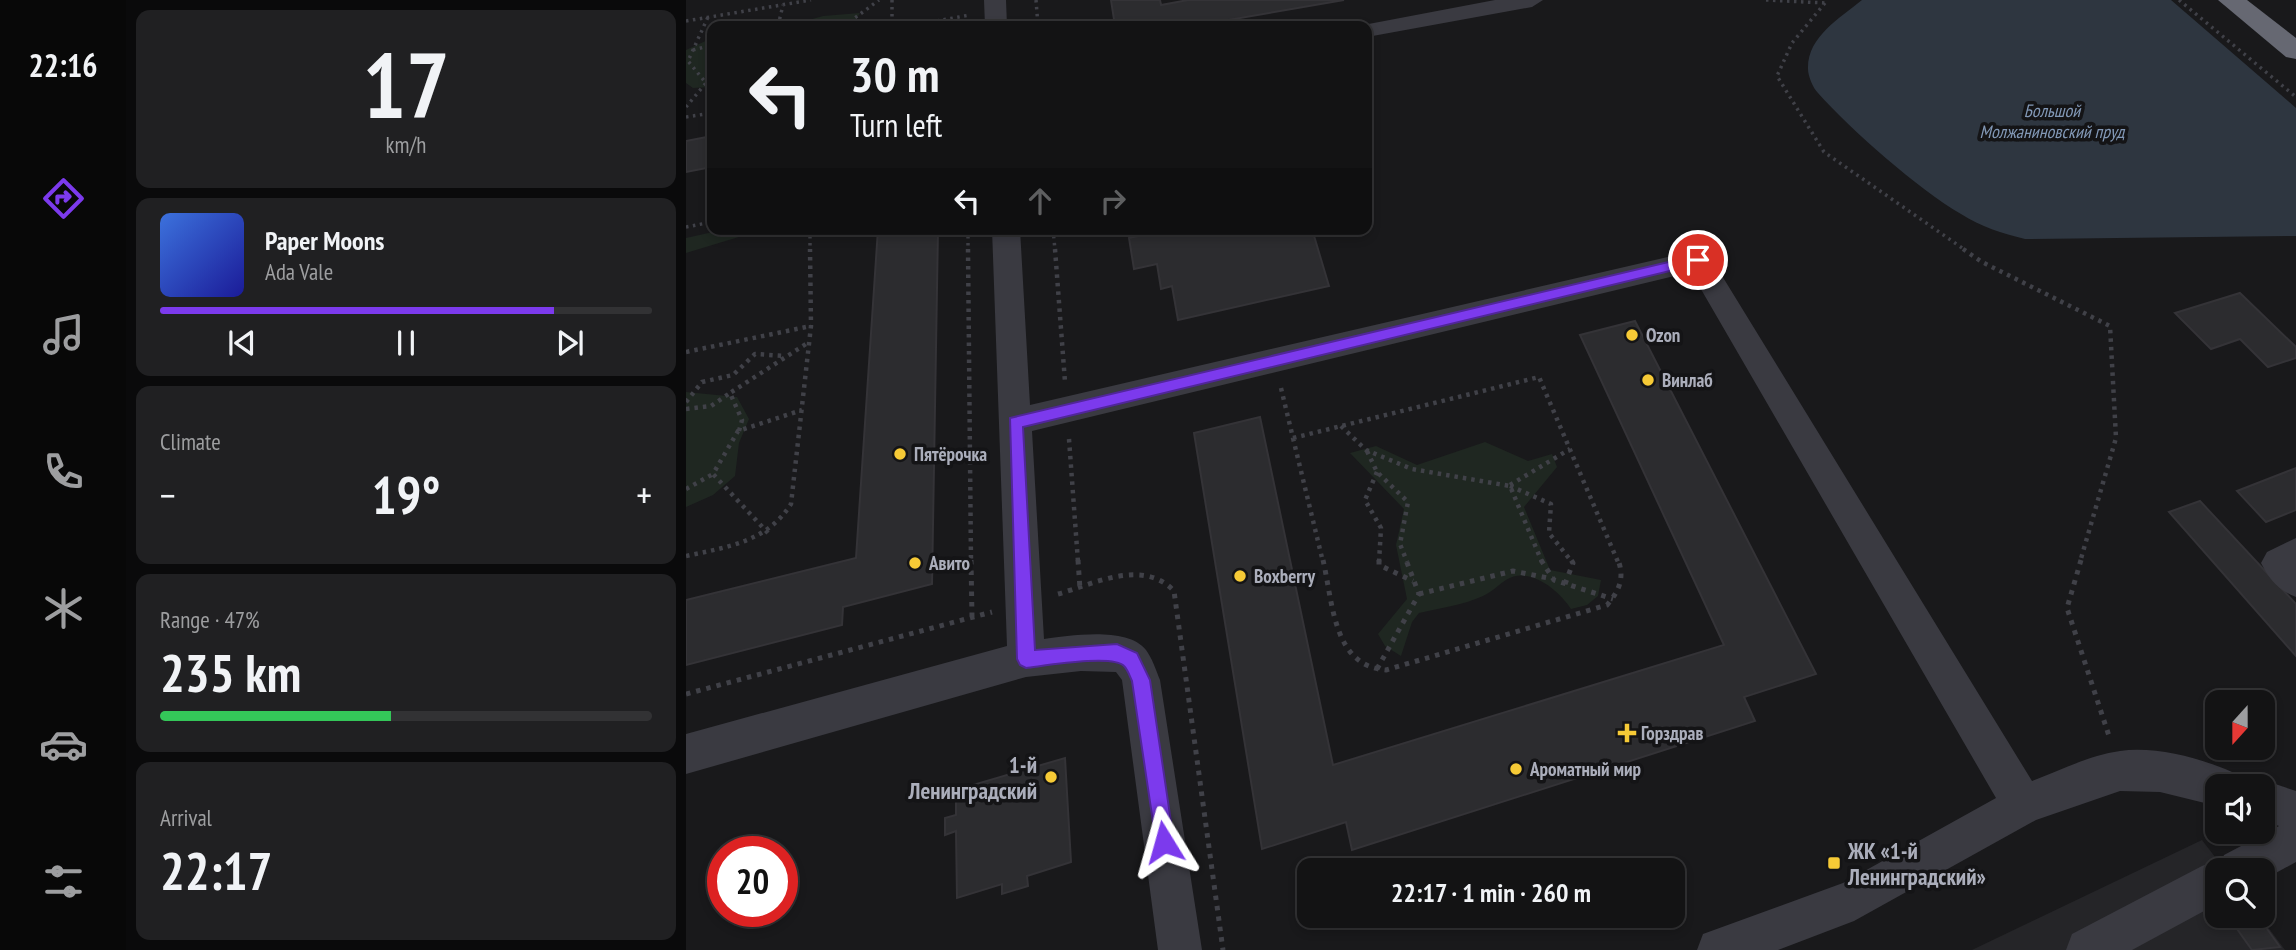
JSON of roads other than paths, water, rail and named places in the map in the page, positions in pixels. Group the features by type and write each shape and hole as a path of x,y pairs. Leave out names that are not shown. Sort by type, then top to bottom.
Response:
{"highway":[{"path":"2231,0 2296,51"},
{"path":"2271,0 2296,19"}],"street":[{"path":"1372,29 1532,0"},
{"path":"1006,235 1026,659"},
{"path":"1015,422 1698,260 2023,805"},
{"path":"2296,554 2278,563 2296,580"},
{"path":"686,754 1026,659 1100,652 1117,653 1130,660 1141,680 1180,950"},
{"path":"1719,950 1854,900 2023,805 2120,771 2160,772 2205,783"},
{"path":"2275,804 2296,811"},
{"path":"2261,858 2296,839"},
{"path":"2088,950 2205,887"}],"water":[{"name":"Большой Молжаниновский пруд","path":"1862,0 2171,0 2296,108 2296,236 2025,239 1969,219 1925,190 1866,141 1813,85 1808,69 1813,47 1826,29"}],"place":[{"name":"Ozon","path":"1632,335"},
{"name":"Винлаб","path":"1648,380"},
{"name":"Пятёрочка","path":"900,454"},
{"name":"Авито","path":"915,563"},
{"name":"Boxberry","path":"1240,576"},
{"name":"Горздрав","path":"1627,733"},
{"name":"Ароматный мир","path":"1516,769"},
{"name":"1-й Ленинградский","path":"1051,777"},
{"name":"ЖК «1-й Ленинградский»","path":"1834,863"}]}
